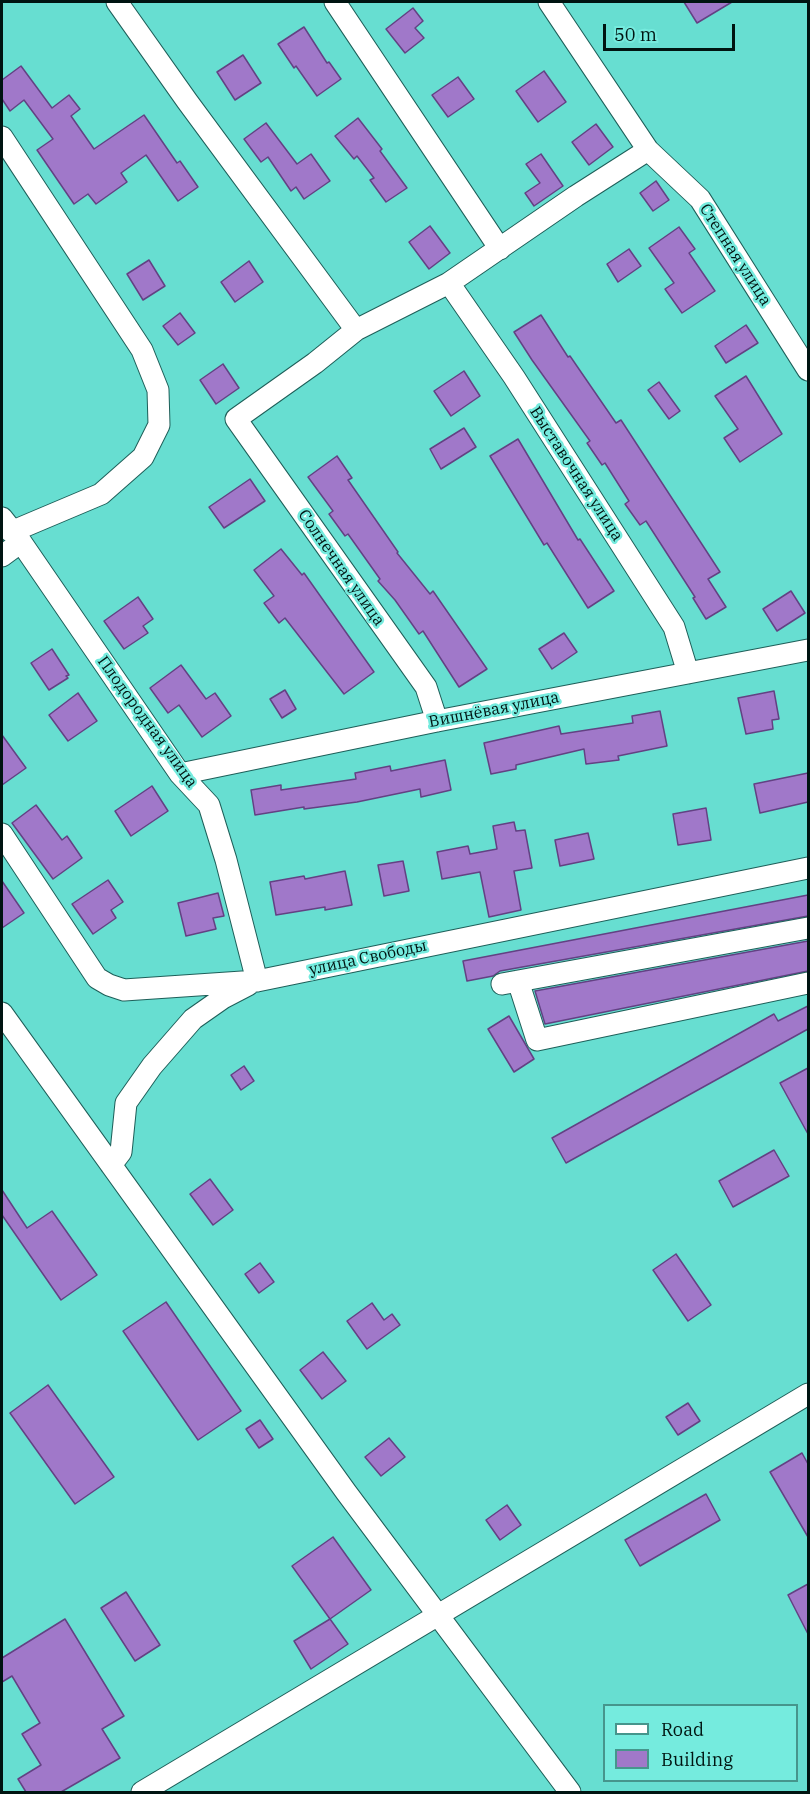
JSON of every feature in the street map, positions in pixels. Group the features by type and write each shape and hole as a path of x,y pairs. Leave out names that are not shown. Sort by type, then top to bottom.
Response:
{"street":[{"path":"117,2 356,330 449,283 648,150"},
{"path":"335,2 500,249"},
{"name":"Степная улица","path":"549,2 648,150 700,200 808,370"},
{"path":"2,137 142,350 158,390 159,425 143,457 101,494 11,531 2,556"},
{"name":"Выставочная улица","path":"449,283 514,377 674,627 688,673"},
{"name":"Солнечная улица","path":"356,330 315,363 236,419 426,687 437,721"},
{"name":"Плодородная улица","path":"11,531 180,774 209,805 226,860 257,981"},
{"name":"Вишнёвая улица","path":"180,774 437,721 808,650"},
{"name":"улица Свободы","path":"2,834 97,978 124,990 257,981 808,868"},
{"path":"808,928 510,982 537,1040 808,983"},
{"path":"111,1165 121,1152 126,1103 152,1066 194,1019 223,998 257,981"},
{"path":"2,1013 346,1492 570,1792"},
{"path":"142,1792 808,1394"}],"building":[{"path":"684,2 732,2 697,23"},
{"path":"413,8 423,21 415,28 424,38 405,53 386,29"},
{"path":"304,27 327,63 329,62 341,79 317,96 278,44"},
{"path":"243,55 261,83 235,100 217,72"},
{"path":"21,66 52,108 69,95 80,109 71,116 94,149 144,115 177,163 180,161 198,187 178,201 146,155 121,173 127,182 96,204 88,194 74,204 37,150 53,139 24,100 10,111 2,99 2,80"},
{"path":"544,71 566,102 538,122 516,91"},
{"path":"458,77 474,99 448,117 432,95"},
{"path":"358,118 382,149 380,151 407,188 386,202 370,180 374,178 357,156 354,159 335,136"},
{"path":"266,123 297,164 311,154 330,181 304,199 296,187 291,191 268,157 261,162 244,139"},
{"path":"596,124 613,147 589,165 572,142"},
{"path":"541,154 563,186 534,206 525,193 540,183 526,164"},
{"path":"656,181 669,200 653,211 640,193"},
{"path":"430,226 450,253 429,269 409,242"},
{"path":"679,227 695,249 689,253 715,291 682,313 665,289 674,283 649,248"},
{"path":"629,249 641,266 618,282 607,264"},
{"path":"149,260 165,286 143,300 127,274"},
{"path":"249,261 263,282 235,302 221,282"},
{"path":"180,313 195,333 178,345 163,326"},
{"path":"541,315 616,423 621,420 720,572 708,579 726,607 706,619 693,598 695,597 646,521 640,525 625,504 629,501 605,463 602,465 587,443 590,441 514,332"},
{"path":"746,325 758,343 726,363 715,346"},
{"path":"223,364 239,388 216,404 200,380"},
{"path":"464,371 480,396 451,416 434,391"},
{"path":"746,376 782,434 740,462 724,438 738,429 715,396"},
{"path":"659,382 680,411 669,419 648,390"},
{"path":"464,428 476,447 441,469 430,449"},
{"path":"518,439 578,540 580,539 614,591 588,608 547,543 544,545 490,456"},
{"path":"337,456 352,478 348,480 397,553 430,594 433,591 487,669 459,687 423,631 419,634 395,600 378,581 380,579 348,534 345,536 329,514 333,511 308,477"},
{"path":"250,479 265,501 224,528 209,507"},
{"path":"281,549 302,575 304,573 374,672 344,694 285,618 279,623 264,603 274,596 254,570"},
{"path":"791,591 805,613 777,631 763,609"},
{"path":"138,597 153,619 143,626 148,633 124,649 104,621"},
{"path":"564,633 577,652 552,669 539,649"},
{"path":"52,649 69,675 49,690 31,663"},
{"path":"181,665 206,699 215,693 231,716 202,737 179,705 168,713 150,688"},
{"path":"285,690 296,709 282,718 270,699"},
{"path":"774,691 779,719 772,720 773,729 746,734 738,698"},
{"path":"78,693 97,721 68,741 49,715"},
{"path":"660,711 667,746 618,756 619,760 586,764 584,749 516,765 516,769 491,774 484,743 559,726 561,734 633,723 632,716"},
{"path":"2,735 26,768 2,785"},
{"path":"445,760 451,790 421,797 420,789 357,802 255,815 251,790 281,785 281,790 356,779 355,773 390,766 391,771"},
{"path":"808,773 808,802 760,813 754,784"},
{"path":"152,786 168,811 131,836 115,811"},
{"path":"36,805 62,840 67,836 82,858 53,879 12,823"},
{"path":"706,808 711,840 678,845 673,814"},
{"path":"514,822 516,831 525,830 532,868 514,871 521,910 489,917 480,872 442,879 437,852 468,846 470,854 497,849 493,826"},
{"path":"588,833 594,859 560,866 555,840"},
{"path":"403,861 409,891 384,896 378,865"},
{"path":"345,871 352,905 276,915 270,882 304,876 305,879"},
{"path":"108,880 123,902 111,910 116,918 93,934 72,904"},
{"path":"2,881 24,913 2,928"},
{"path":"218,893 224,916 213,918 216,929 186,936 178,903"},
{"path":"808,895 808,916 500,971 493,976 467,981 463,961"},
{"path":"808,941 808,971 545,1024 535,991"},
{"path":"808,1006 808,1029 566,1163 552,1138 774,1014 778,1021"},
{"path":"509,1016 534,1059 514,1072 488,1029"},
{"path":"244,1066 254,1081 241,1090 231,1075"},
{"path":"808,1068 808,1134 780,1083"},
{"path":"774,1150 789,1176 733,1207 719,1181"},
{"path":"210,1179 233,1210 213,1225 190,1194"},
{"path":"2,1190 27,1228 52,1211 97,1275 61,1300 2,1215"},
{"path":"676,1254 711,1305 688,1321 653,1270"},
{"path":"260,1263 274,1282 259,1293 245,1274"},
{"path":"166,1302 241,1411 198,1440 123,1331"},
{"path":"372,1303 384,1320 392,1314 400,1325 367,1349 347,1321"},
{"path":"323,1352 346,1381 322,1399 300,1370"},
{"path":"48,1385 114,1477 75,1504 10,1413"},
{"path":"688,1403 700,1421 678,1435 666,1417"},
{"path":"260,1420 273,1439 259,1448 246,1429"},
{"path":"389,1438 405,1457 381,1476 365,1457"},
{"path":"802,1453 808,1464 808,1537 770,1472"},
{"path":"706,1494 720,1520 640,1566 625,1540"},
{"path":"507,1505 521,1525 500,1540 486,1520"},
{"path":"333,1537 371,1590 330,1619 292,1566"},
{"path":"808,1584 808,1634 788,1595"},
{"path":"126,1592 160,1645 135,1661 101,1608"},
{"path":"65,1619 124,1716 102,1729 120,1758 61,1792 26,1792 18,1779 41,1765 22,1734 40,1723 12,1676 2,1682 2,1658"},
{"path":"330,1619 348,1644 311,1669 294,1641"}]}
